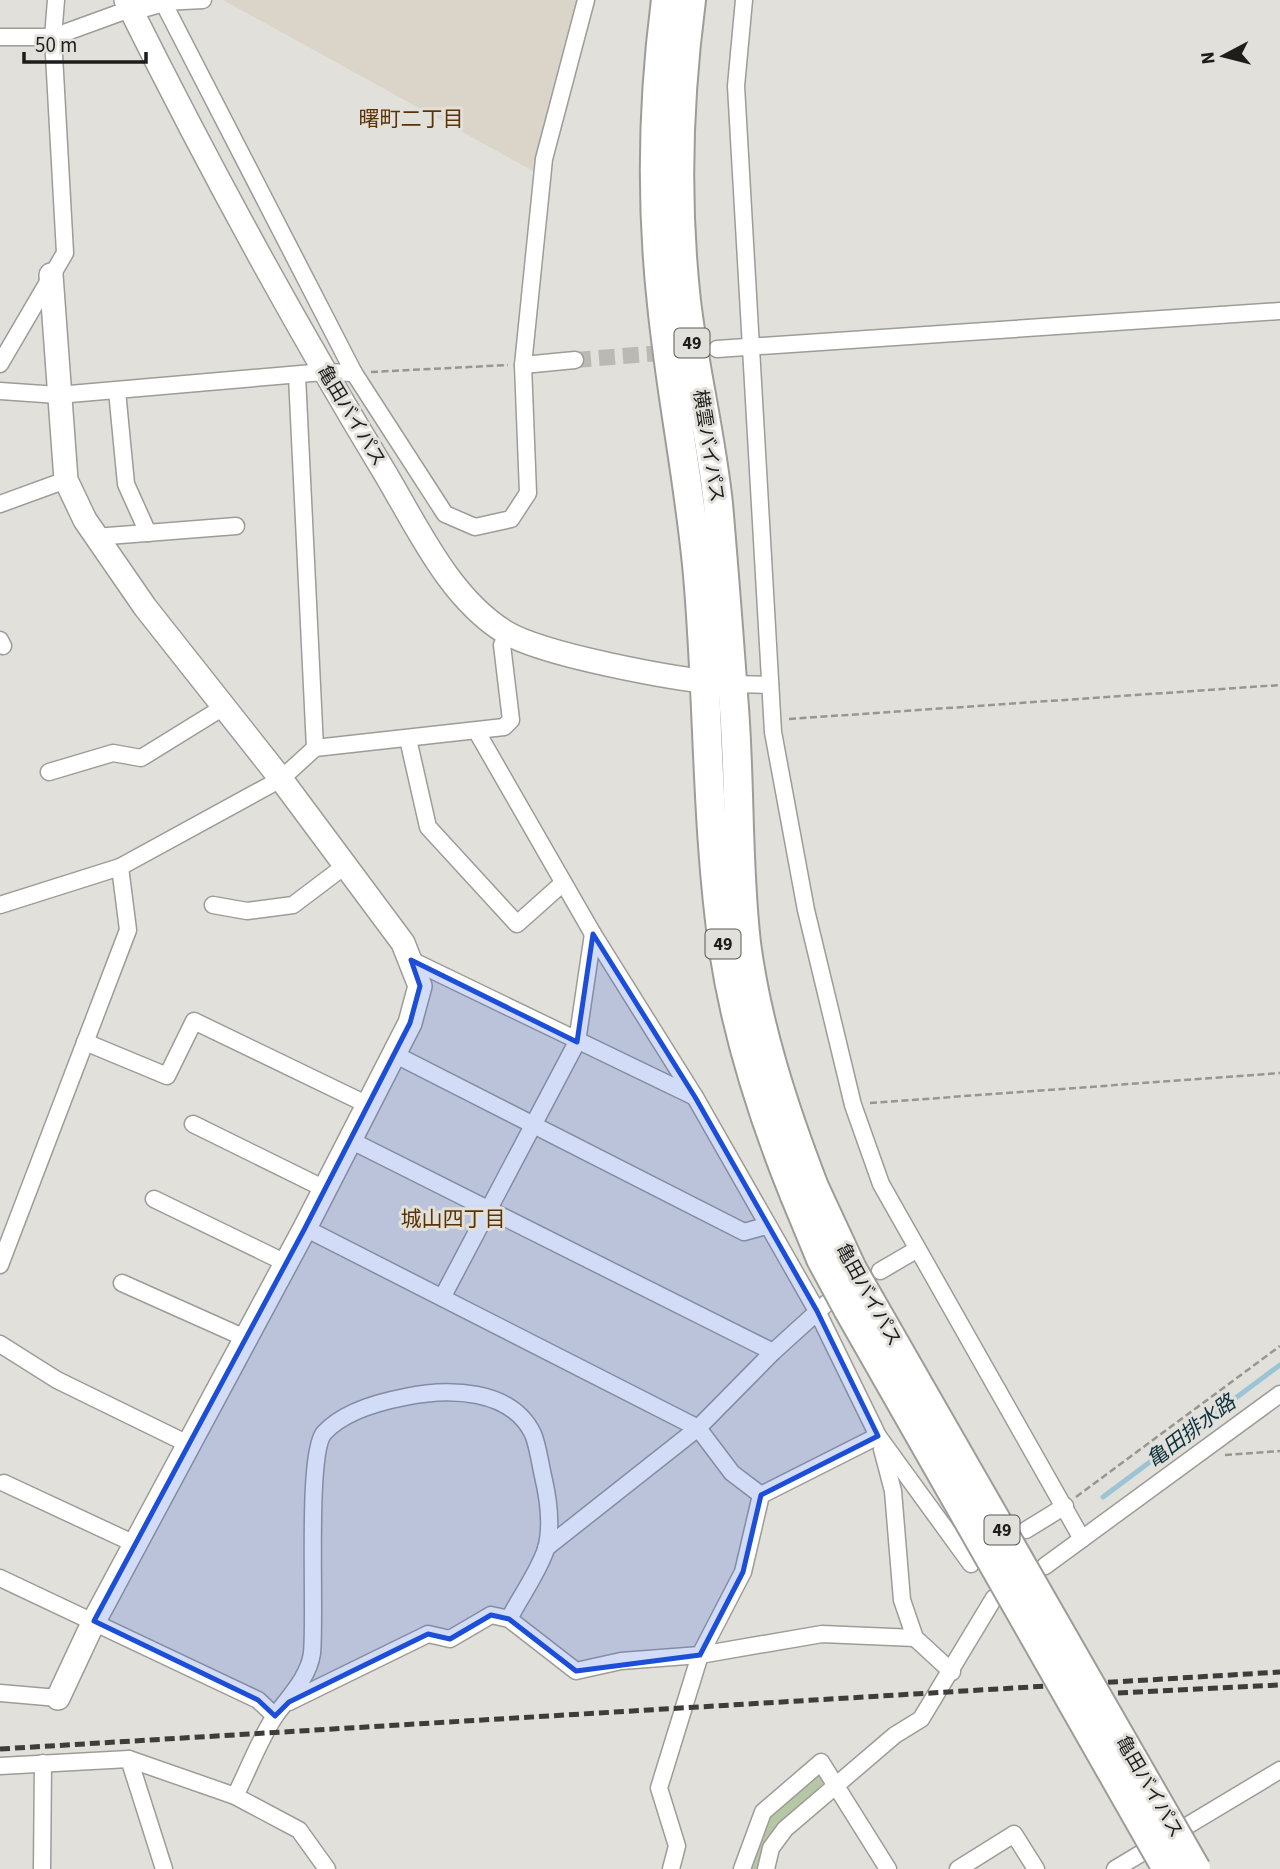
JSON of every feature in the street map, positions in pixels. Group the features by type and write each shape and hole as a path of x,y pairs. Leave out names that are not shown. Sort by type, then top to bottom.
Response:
{"highway":[{"name":"横雲バイパス","path":"666,0 658,84 657,239 662,303 693,528 718,682"},
{"name":"横雲バイパス","path":"691,0 680,136 681,236 695,370 717,499 718,682"},
{"name":"亀田バイパス","path":"718,682 715,864 724,953 751,1075 805,1192 852,1269 1195,1869"},
{"name":"亀田バイパス","path":"805,1192 821,1259 1167,1869"}],"street":[{"path":"0,364 65,253 53,37 56,0"},
{"path":"0,37 53,37 128,4 203,0"},
{"path":"163,1 354,373 445,514 475,527 511,519 528,493 523,365 544,159 586,0"},
{"path":"744,0 736,86 772,732 806,910 853,1105 881,1184 1082,1539"},
{"name":"亀田バイパス","path":"128,4 162,76 324,372 437,558 482,616 507,634 564,653 718,682"},
{"path":"0,1693 58,1698 94,1620 305,1228 410,1023 421,986 403,943 281,779 222,708 94,537 66,480 51,275"},
{"path":"717,349 1280,310"},
{"path":"523,365 575,360"},
{"path":"0,391 58,396 324,372 354,373"},
{"path":"297,376 315,748"},
{"path":"117,391 126,484 148,533"},
{"path":"0,504 66,480"},
{"path":"94,537 236,527"},
{"path":"0,905 120,867 281,779 315,748 504,727 511,720 502,645 507,634"},
{"path":"718,682 770,685"},
{"path":"49,772 113,753 141,758 222,708"},
{"path":"477,732 593,934 695,1097 766,1226 822,1307 878,1436 893,1491 902,1600 915,1638 952,1672"},
{"path":"408,739 429,827 517,924 564,883"},
{"path":"213,905 247,911 293,905 346,865"},
{"path":"0,1265 128,930 120,867"},
{"path":"443,1296 578,1042 593,934"},
{"path":"411,960 695,1097"},
{"path":"85,1042 167,1076 194,1021 368,1105"},
{"path":"394,1054 744,1232 766,1226"},
{"path":"193,1124 325,1189"},
{"path":"350,1140 773,1352"},
{"path":"154,1199 285,1263"},
{"path":"305,1228 698,1428 732,1474 761,1495"},
{"path":"880,1271 916,1250"},
{"path":"122,1283 245,1338"},
{"path":"509,1619 546,1548 698,1428 822,1307"},
{"path":"0,1344 57,1380 188,1444"},
{"path":"235,1797 275,1716 289,1702 312,1656 315,1545 312,1504 319,1440 326,1430 351,1415 386,1401 429,1392 466,1391 487,1398 517,1414 533,1434 548,1499 546,1548"},
{"path":"1045,1566 1280,1394"},
{"path":"761,1495 878,1436"},
{"path":"878,1436 971,1564"},
{"path":"4,1483 135,1544"},
{"path":"671,1869 677,1846 660,1788 700,1655 743,1572 761,1495"},
{"path":"1026,1530 1065,1506"},
{"path":"0,1578 94,1620 258,1700 275,1716"},
{"path":"766,1869 771,1849 785,1829 895,1735 921,1719 952,1672 994,1598"},
{"path":"289,1702 428,1634 450,1639 491,1615 509,1619 576,1671 621,1661 700,1655 822,1634 915,1638"},
{"path":"129,1759 164,1869"},
{"path":"0,1766 129,1759 235,1797 299,1830 327,1869"},
{"path":"742,1869 763,1812 821,1762 888,1869"},
{"path":"42,1869 43,1763"},
{"path":"1115,1869 1280,1770"},
{"path":"958,1869 1014,1834 1037,1869"}],"path":[{"path":"354,373 523,365"},
{"path":"772,732 791,718 1280,685"},
{"path":"853,1105 1280,1073"},
{"path":"1065,1506 1280,1346"},
{"path":"1197,1457 1280,1451"}],"highlighted area":[{"path":"593,934 695,1097 817,1311 878,1436 761,1495 743,1572 700,1655 576,1671 509,1619 491,1615 450,1639 428,1634 289,1702 275,1716 258,1700 94,1621 305,1228 410,1023 420,986 411,960 577,1042"}],"shaded area":[{"path":"223,0 580,0 533,171"}],"green space":[{"path":"820,1773 824,1783 768,1836 761,1869 749,1869 766,1817"}],"waterway":[{"name":"亀田排水路","path":"1103,1497 1280,1365"}],"tunnel":[{"path":"575,360 673,352"}],"railway":[{"path":"0,1749 1280,1672"},
{"path":"1118,1693 1280,1685"}],"district":[{"name":"曙町二丁目","path":"411,119"},
{"name":"城山四丁目","path":"453,1219"}]}
